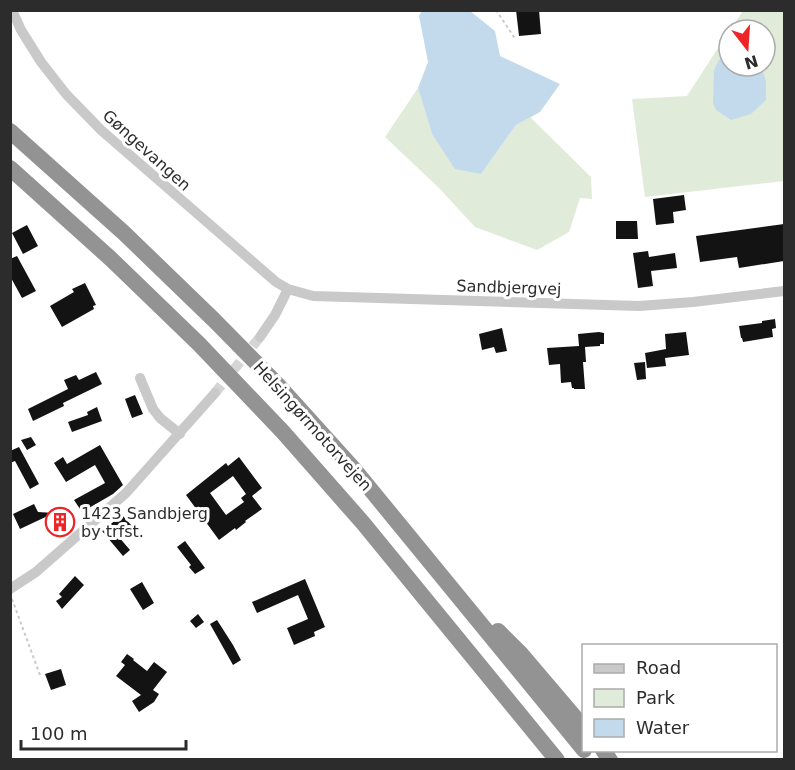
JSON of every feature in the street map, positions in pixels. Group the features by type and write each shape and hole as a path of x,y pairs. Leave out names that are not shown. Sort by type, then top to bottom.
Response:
{"highway":[{"name":"Helsingørmotorvejen","path":"10,131 124,233 262,369 353,468 582,748"},
{"name":"Helsingørmotorvejen","path":"10,168 111,259 191,336 283,432 363,523 555,758"},
{"path":"447,583 521,654 582,726"}],"street":[{"name":"Gøngevangen","path":"12,10 21,30 41,62 66,94 101,130 276,282 288,289"},
{"name":"Sandbjergvej","path":"288,289 313,296 639,306 784,291"},
{"path":"260,337 275,315 288,289"},
{"path":"140,378 153,409 160,418 180,434"},
{"path":"10,589 36,572 126,493 215,393"}],"path":[{"path":"496,10 516,40"},
{"path":"10,596 40,675"}],"green space":[{"path":"743,11 784,11 784,181 645,197 632,99 687,96 717,50 717,78 777,78 777,18 738,18"},
{"path":"418,88 432,134 481,174 516,125 530,117 591,177 592,199 580,198 569,232 537,250 475,227 439,188 385,137"}],"water":[{"path":"422,11 470,11 495,31 500,56 560,84 540,112 516,125 481,174 455,169 432,134 418,88 428,62 419,16"},
{"path":"717,64 717,78 765,78 766,100 751,114 731,120 716,110 713,103 714,70"}],"building":[{"path":"516,10 539,10 541,34 519,36"},
{"path":"684,195 686,210 673,212 674,223 656,225 653,199"},
{"path":"616,221 637,221 638,239 616,239"},
{"path":"784,224 784,261 739,268 737,257 700,262 696,236"},
{"path":"27,225 38,246 23,254 12,233"},
{"path":"648,251 649,257 675,253 677,268 651,271 653,286 638,288 633,253"},
{"path":"17,256 36,291 22,298 10,276 10,259"},
{"path":"85,283 96,305 93,306 94,309 62,327 50,306 74,292 72,289"},
{"path":"775,319 776,328 772,329 773,337 743,342 739,326"},
{"path":"502,328 507,351 496,353 494,347 482,350 479,334"},
{"path":"686,332 689,355 665,358 666,366 647,368 645,353 666,349 665,334"},
{"path":"604,333 604,344 585,347 586,362 583,362 585,389 572,388 571,382 561,383 560,364 549,365 547,348 579,346 578,334"},
{"path":"645,362 646,379 637,380 634,363"},
{"path":"96,372 102,384 33,421 28,409 68,389 64,380 76,375 79,380"},
{"path":"135,395 143,414 132,418 125,399"},
{"path":"97,407 102,421 72,432 68,422 88,415 87,412"},
{"path":"31,437 36,445 27,450 21,440"},
{"path":"100,445 123,485 113,494 82,512 74,500 105,483 95,465 66,482 54,463 63,457 67,464"},
{"path":"19,447 39,484 30,489 15,461 10,463 10,451"},
{"path":"239,457 262,488 252,496 262,509 236,530 235,528 219,540 186,495 226,463 228,466","holes":["233,476 246,494 241,498 244,502 226,515 210,493"]},
{"path":"34,504 38,512 54,513 20,529 13,514"},
{"path":"122,515 131,525 118,536 130,550 123,556 102,531"},
{"path":"185,541 205,568 195,574 177,547"},
{"path":"75,576 84,585 62,609 56,601 62,597 59,594"},
{"path":"305,579 325,627 314,632 315,636 294,645 287,628 308,619 298,595 257,613 252,602"},
{"path":"142,582 154,603 143,610 130,589"},
{"path":"198,614 204,622 196,628 190,621"},
{"path":"217,620 241,660 233,665 210,624"},
{"path":"127,654 147,671 154,662 167,672 153,690 159,694 154,702 139,712 132,701 141,695 116,676 125,665 121,662"},
{"path":"61,669 66,685 51,690 45,674"}],"tunnel":[{"path":"215,393 260,337"}],"place":[{"name":"1423 Sandbjerg by trfst.","path":"60,522"}]}
